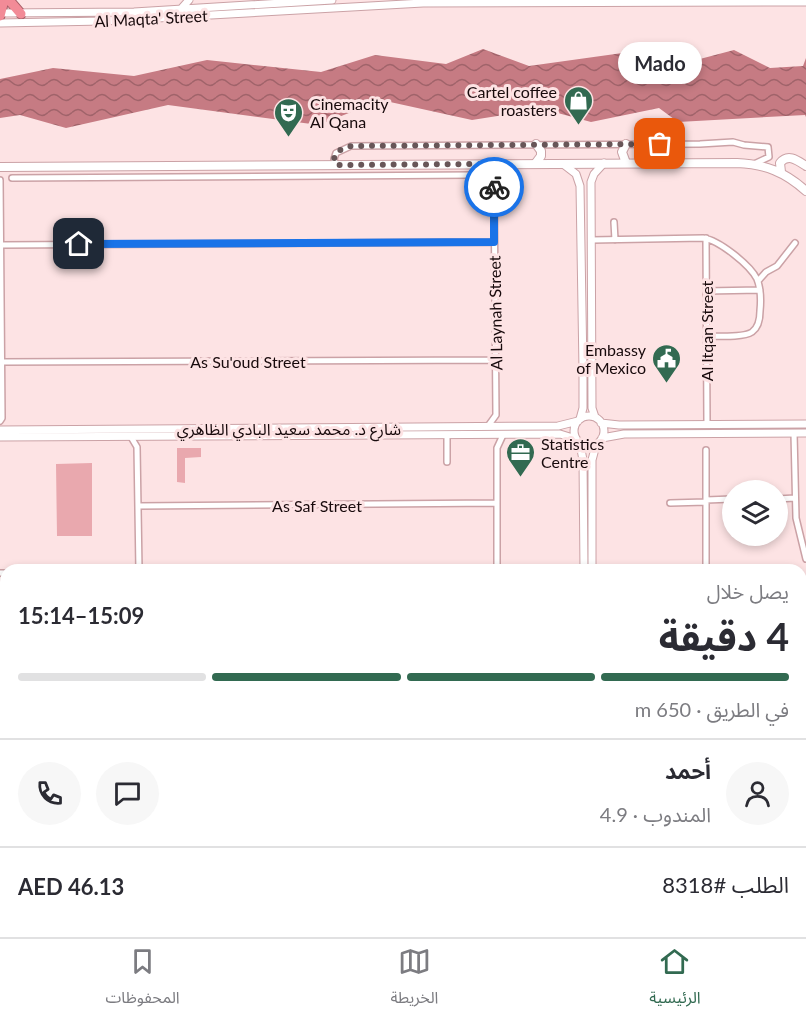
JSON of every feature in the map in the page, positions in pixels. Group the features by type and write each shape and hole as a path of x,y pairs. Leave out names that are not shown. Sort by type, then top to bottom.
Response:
{"highway":[{"path":"0,16 4,0"},
{"path":"9,0 21,14"}],"main road":[{"path":"535,164 541,156 541,151 536,144"},
{"path":"626,144 622,152 626,163"},
{"path":"781,172 780,163 787,158 806,166"},
{"path":"4,167 754,164 781,172 806,191"}],"street":[{"path":"180,10 189,0"},
{"name":"Al Maqta' Street","path":"0,16 104,21 332,0"},
{"name":"Al Maqta' Street","path":"0,16 180,10 321,2 806,2"},
{"path":"336,165 334,159 336,153 351,146 705,144 730,141 744,145 767,146 769,157 754,164"},
{"path":"445,164 445,176"},
{"name":"Al Laynah Street","path":"488,164 494,176"},
{"name":"Al Laynah Street","path":"496,415 494,176 500,164"},
{"path":"563,164 576,174 580,186 583,408 574,429 583,460 580,552 583,564"},
{"path":"592,564 592,460 596,445 602,438 604,430 592,408 591,182 594,174 604,164"},
{"path":"281,165 281,177"},
{"path":"4,167 0,180 1,419 9,430"},
{"path":"31,167 33,178"},
{"path":"12,178 473,175"},
{"path":"614,222 615,240"},
{"path":"592,240 706,238 718,243 750,270 758,281 760,320 753,332 747,335 706,336"},
{"name":"Al Itqan Street","path":"706,238 707,424"},
{"path":"0,245 494,242"},
{"path":"758,281 766,272 777,266 795,243"},
{"path":"706,291 760,290"},
{"name":"As Su'oud Street","path":"1,362 496,360"},
{"path":"488,426 496,415 504,426"},
{"path":"579,420 590,416 595,417"},
{"name":"شارع د. محمد سعيد البادي الظاهري","path":"0,437 29,434 558,426 579,420"},
{"path":"601,423 620,425 806,424"},
{"path":"433,427 433,435"},
{"name":"شارع د. محمد سعيد البادي الظاهري","path":"0,430 29,434 131,437 560,434 578,442"},
{"path":"795,433 796,518 806,559"},
{"path":"602,438 624,434 806,433"},
{"path":"447,435 447,462"},
{"path":"489,435 497,448"},
{"path":"497,564 497,448 503,435"},
{"path":"137,447 146,436"},
{"path":"131,437 137,447 139,564"},
{"path":"578,442 588,446 596,445"},
{"path":"706,450 706,564"},
{"path":"788,498 795,498"},
{"path":"670,503 722,500"},
{"name":"As Saf Street","path":"138,506 497,503"}],"shaded area":[{"path":"177,448 201,448 201,457 185,458 185,483 177,482"},
{"path":"92,463 92,536 57,536 56,464"}],"water":[{"path":"483,49 529,66 644,50 681,64 734,50 770,68 803,66 806,58 806,117 805,115 678,122 659,108 591,122 543,109 472,120 381,100 319,125 168,105 66,128 20,115 0,118 0,79 53,68 134,76 207,60 321,72 375,55 446,64"}],"way so far":[{"path":"494,187 494,176 488,164 336,165 334,157 338,151 351,146 660,144"}],"place":[{"name":"Cartel coffee roasters","path":"578,126"},
{"name":"Cinemacity Al Qana","path":"289,138"},
{"name":"Mado","path":"660,144"},
{"name":"Embassy of Mexico","path":"667,384"},
{"name":"Statistics Centre","path":"520,478"}],"route":[{"path":"79,244 494,242 494,187"}]}
